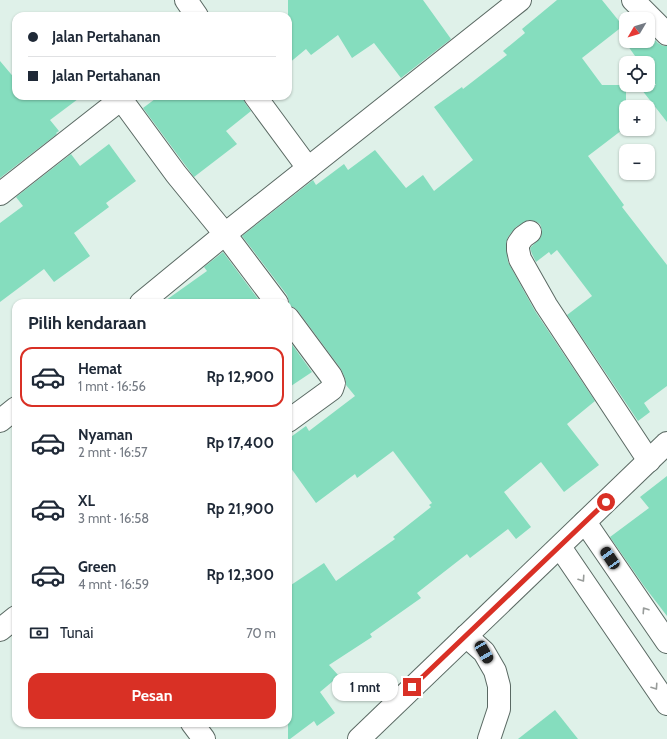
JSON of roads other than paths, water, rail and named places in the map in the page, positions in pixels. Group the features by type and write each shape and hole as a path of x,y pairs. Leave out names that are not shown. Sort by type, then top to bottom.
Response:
{"street":[{"path":"186,0 194,12"},
{"path":"147,299 225,234 520,0"},
{"path":"634,0 667,34"},
{"path":"0,194 119,100"},
{"path":"125,100 176,174 225,234 273,299"},
{"path":"258,100 308,168"},
{"path":"530,232 518,244 520,259 546,305 649,461"},
{"path":"292,323 331,376 334,383 332,389 292,418"},
{"path":"0,421 12,411"},
{"path":"359,739 667,443"},
{"path":"585,522 667,642"},
{"path":"560,547 667,704"},
{"path":"0,630 12,620"},
{"path":"466,636 484,652 495,671 499,686 499,709 489,739"},
{"path":"195,727 204,739"}]}
